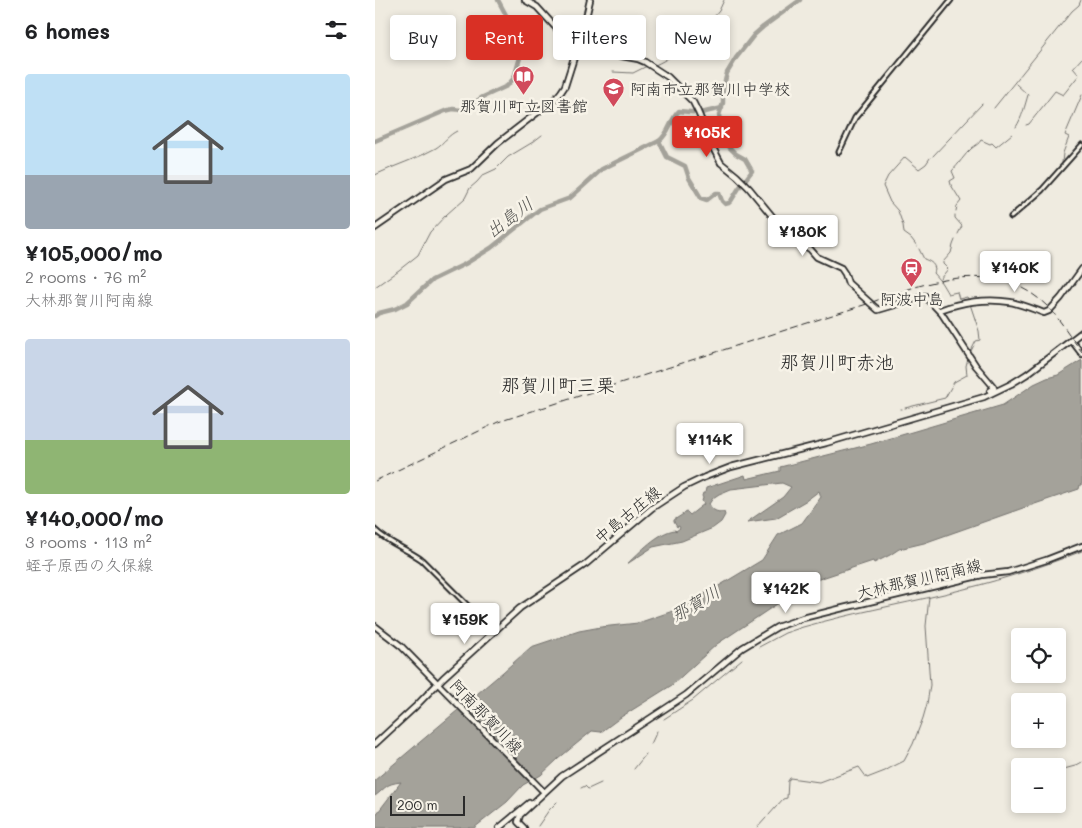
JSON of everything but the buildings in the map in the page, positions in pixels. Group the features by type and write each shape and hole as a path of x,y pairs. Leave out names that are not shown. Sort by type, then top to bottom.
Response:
{"main road":[{"path":"525,0 537,8 553,24"},
{"path":"587,15 590,0"},
{"path":"375,228 446,180 471,169 498,143 556,98 565,86 573,60"},
{"path":"640,60 668,77 693,102 721,163 743,182 791,239 810,250 817,257 843,270 848,283 877,310 925,296 939,310 976,366 994,388 984,397"},
{"path":"939,310 969,302 988,301 1011,302 1044,313 1049,311 1061,298 1082,269"},
{"path":"984,397 1027,374 1082,332"},
{"path":"1073,340 1082,350"},
{"path":"1073,340 1082,354"},
{"name":"中島古庄線","path":"375,744 415,707 437,683 520,608 586,564 652,508 693,482 731,467 800,450 984,397"},
{"name":"大林那賀川阿南線","path":"543,791 573,768 686,695 742,648 777,628 803,618 839,609 982,575 1008,572 1082,546"},
{"name":"阿南那賀川線","path":"375,626 401,646 543,791"},
{"path":"524,828 518,822 520,815 543,791"},
{"path":"499,828 537,798"}],"street":[{"path":"839,152 855,118 951,0"},
{"path":"1011,217 1042,190 1082,145"},
{"path":"375,530 386,539 422,560 491,628"}],"water":[{"name":"那賀川","path":"1082,360 1082,484 1079,489 924,543 899,549 874,563 873,561 810,582 717,644 672,685 601,732 592,731 541,775 523,785 507,802 474,828 375,828 375,816 401,782 389,785 375,796 375,780 531,647 579,631 638,623 670,612 762,560 778,535 802,523 821,497 819,491 776,518 747,522 783,497 791,487 782,483 731,489 713,498 709,504 713,510 724,512 725,515 721,522 713,528 682,541 653,547 627,564 656,538 680,528 679,526 677,527 674,520 687,512 690,515 704,504 702,496 706,488 745,475 746,479 780,471 780,467 871,444 1003,405 1034,384 1058,375"}],"waterway":[{"path":"375,141 445,111 466,108 483,97 507,86 514,78 521,48 498,0"},
{"path":"716,15 724,0"},
{"name":"出島川","path":"659,141 667,157 685,166 689,178 701,198 707,200 716,193 719,193 722,201 725,204 729,203 752,171 745,159 730,148 721,131 719,115 723,103 723,89 727,73 754,35 800,0"},
{"path":"994,108 1072,11 1079,5 1081,0"},
{"path":"1026,125 1029,124 1055,91 1063,95 1079,75 1073,68 1082,58"},
{"path":"655,65 665,60"},
{"path":"613,72 633,73 649,66"},
{"path":"1016,84 1028,95 1022,116 1016,127"},
{"path":"1062,163 1063,153 1069,137 1065,135 1082,95"},
{"path":"933,156 982,104"},
{"name":"出島川","path":"375,316 407,303 432,280 465,264 491,248 540,209 570,198 602,169 659,141 663,138 679,111 701,113 722,108"},
{"path":"375,175 429,152 457,131"},
{"path":"956,211 961,201 951,185 950,181 955,178 952,171 981,140 992,143 996,147 1012,134"},
{"path":"375,287 418,255 430,232 465,198 470,188 483,175 496,169 508,157 542,135"},
{"path":"917,246 904,233 898,211 890,202 883,186 888,176 905,157 919,169 930,158"},
{"path":"955,215 955,218 962,226 958,234"},
{"path":"940,279 948,269 943,262 951,253 955,240"},
{"path":"919,249 924,259 934,265 933,273 948,294 957,292 959,299 967,297 969,300"},
{"path":"970,304 980,340 976,341 970,353"},
{"path":"905,408 945,398 954,382 967,375 966,366 968,358"},
{"path":"759,647 785,633 803,627 979,585 1031,570 1082,551"},
{"path":"769,815 783,799 787,798 788,781 790,778 819,782 859,767 867,778 904,761 923,718 930,685 926,626 929,597"},
{"path":"664,719 693,700 742,659"},
{"path":"651,744 657,731"},
{"path":"634,769 646,754"},
{"path":"1066,768 1082,762"},
{"path":"581,788 585,786 588,789 601,783"},
{"path":"538,826 557,802"},
{"path":"757,828 766,818"}],"railway":[{"path":"375,481 498,422 937,281 984,278 1006,282 1027,291 1052,311 1082,352"}],"place":[{"name":"那賀川町立図書館","path":"524,95"},
{"name":"阿南市立那賀川中学校","path":"614,107"},
{"name":"阿波中島","path":"912,288"}],"district":[{"name":"那賀川町赤池","path":"837,361"},
{"name":"那賀川町三栗","path":"558,384"}]}
